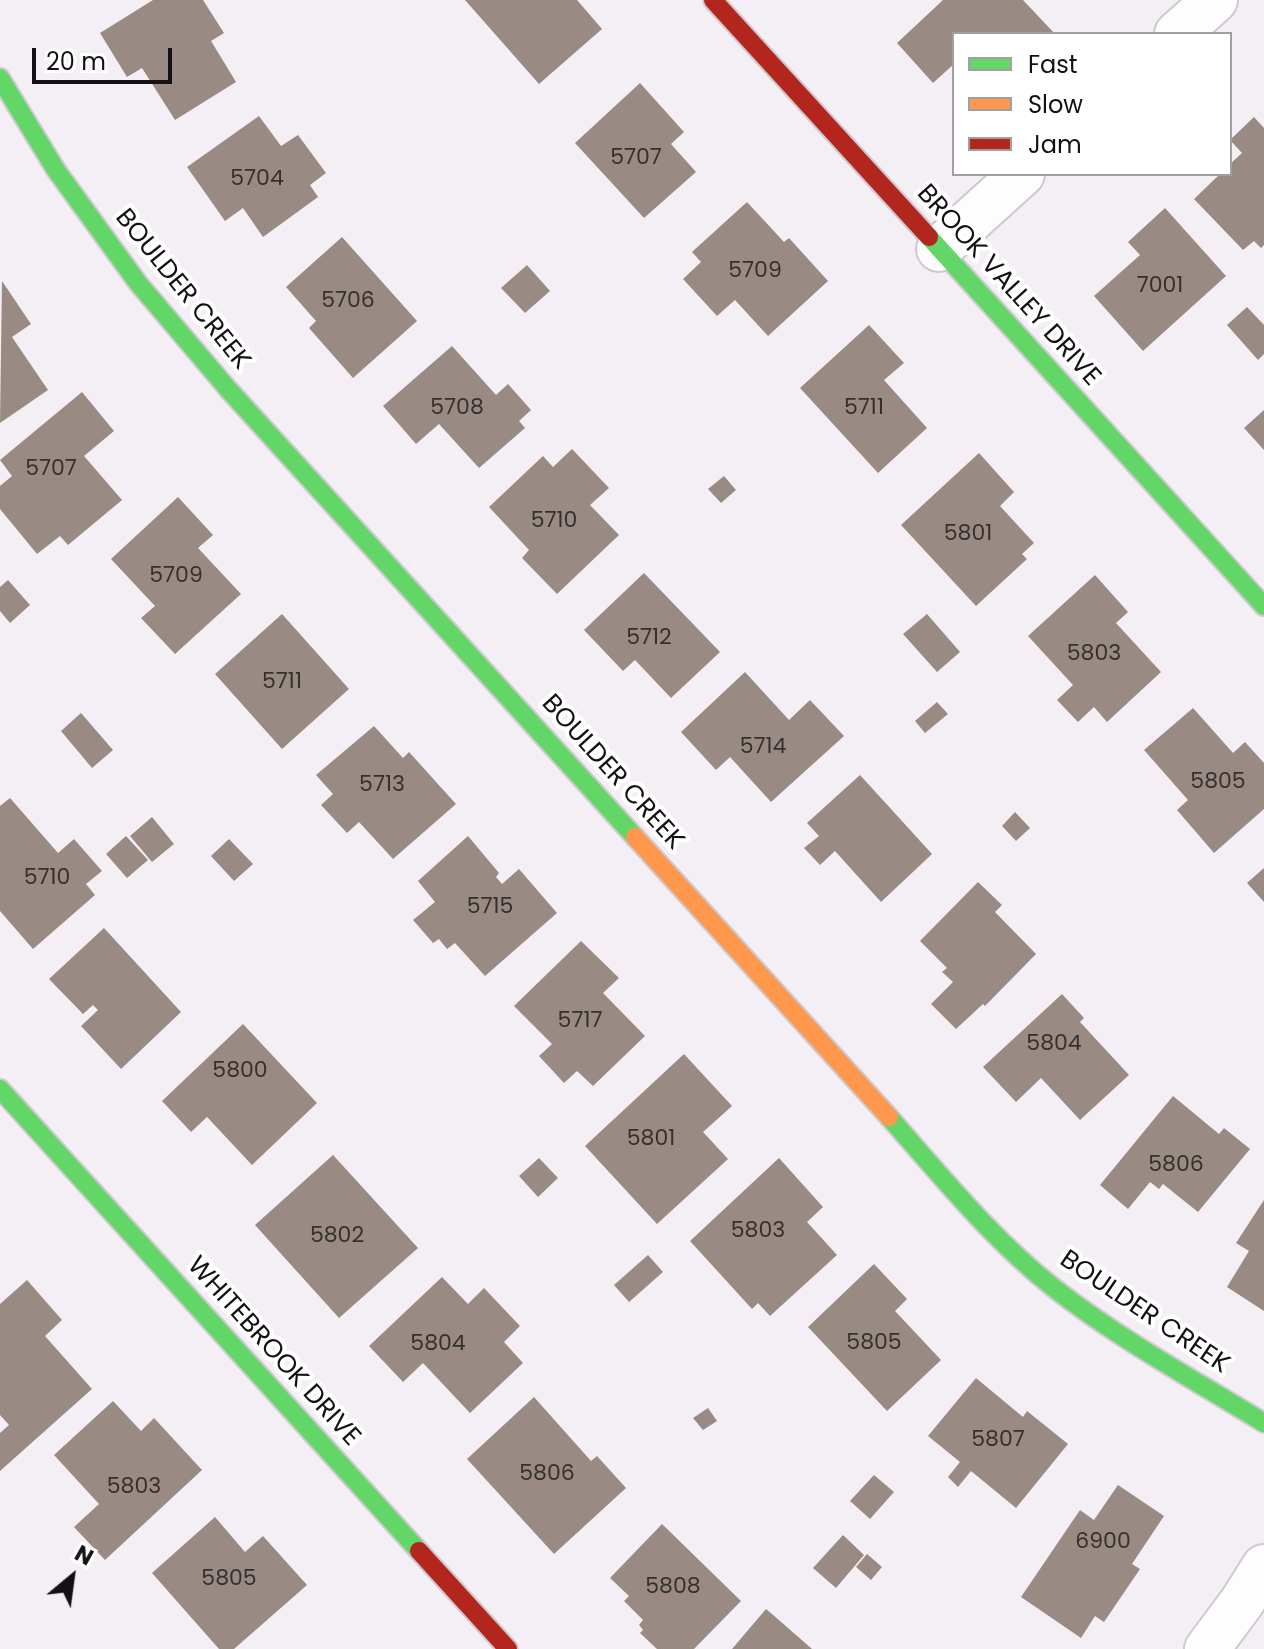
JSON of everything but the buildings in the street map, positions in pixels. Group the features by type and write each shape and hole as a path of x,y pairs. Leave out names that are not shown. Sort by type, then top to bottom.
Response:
{"street":[{"name":"BROOK VALLEY DRIVE","path":"713,0 1264,606"},
{"path":"1179,32 1215,0"},
{"name":"BOULDER CREEK","path":"0,78 56,170 129,270 228,389 996,1236 1065,1296 1115,1331 1264,1423"},
{"path":"939,249 1020,176"},
{"name":"WHITEBROOK DRIVE","path":"0,1089 508,1649"},
{"path":"1207,1649 1264,1567"}],"traffic: fast":[{"path":"0,78 56,170 138,283 228,389 635,837"},
{"path":"929,237 1264,606"},
{"path":"0,1089 419,1551"},
{"path":"889,1117 988,1228 1054,1288 1130,1342 1264,1423"}],"traffic: slow":[{"path":"635,837 889,1117"}],"traffic: jam":[{"path":"713,0 929,237"},
{"path":"419,1551 508,1649"}]}
